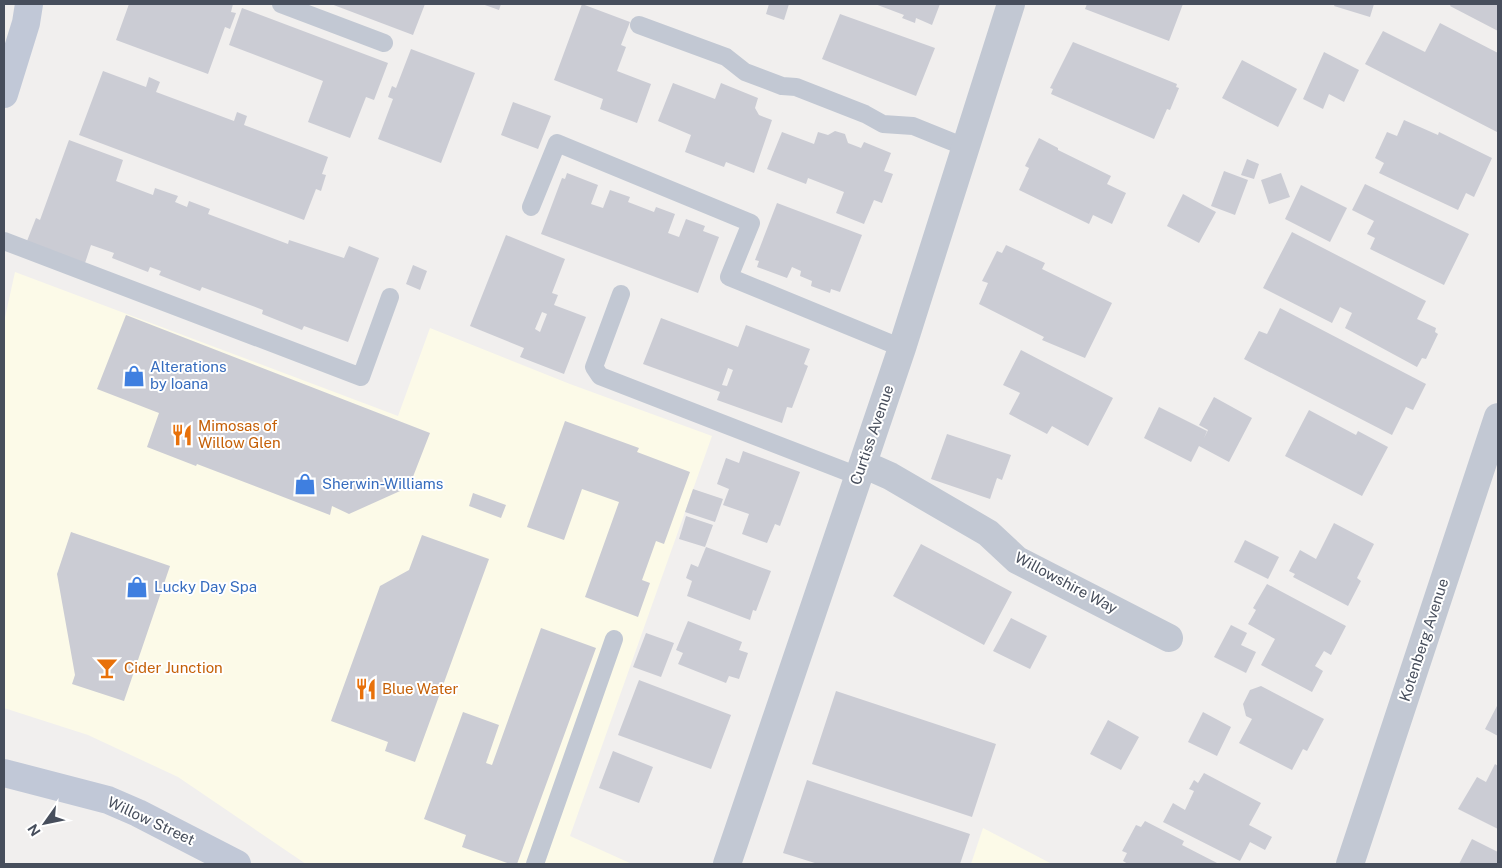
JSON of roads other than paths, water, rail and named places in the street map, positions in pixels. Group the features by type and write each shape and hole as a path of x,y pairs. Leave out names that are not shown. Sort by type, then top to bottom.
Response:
{"main road":[{"path":"4,94 26,23 29,4"},
{"name":"Willow Street","path":"8,769 108,800 237,864"}],"street":[{"name":"Curtiss Avenue","path":"727,864 902,348 1011,4"},
{"name":"Kotenberg Avenue","path":"1350,864 1498,417"},
{"name":"Willowshire Way","path":"860,470 890,476 988,533 1017,560 1169,638"}],"lane":[{"path":"281,4 384,42"},
{"path":"639,25 726,57 745,72 782,86 796,87 865,114 883,124 913,126 965,146"},
{"path":"530,207 557,143 751,223 729,277 902,348"},
{"path":"4,241 361,378 390,297"},
{"path":"621,294 594,367 600,376 860,470"},
{"path":"535,864 614,639"}],"place":[{"name":"Alterations by Ioana","path":"134,376"},
{"name":"Mimosas of Willow Glen","path":"182,435"},
{"name":"Sherwin-Williams","path":"305,484"},
{"name":"Lucky Day Spa","path":"137,587"},
{"name":"Cider Junction","path":"107,668"},
{"name":"Blue Water","path":"366,689"}]}
